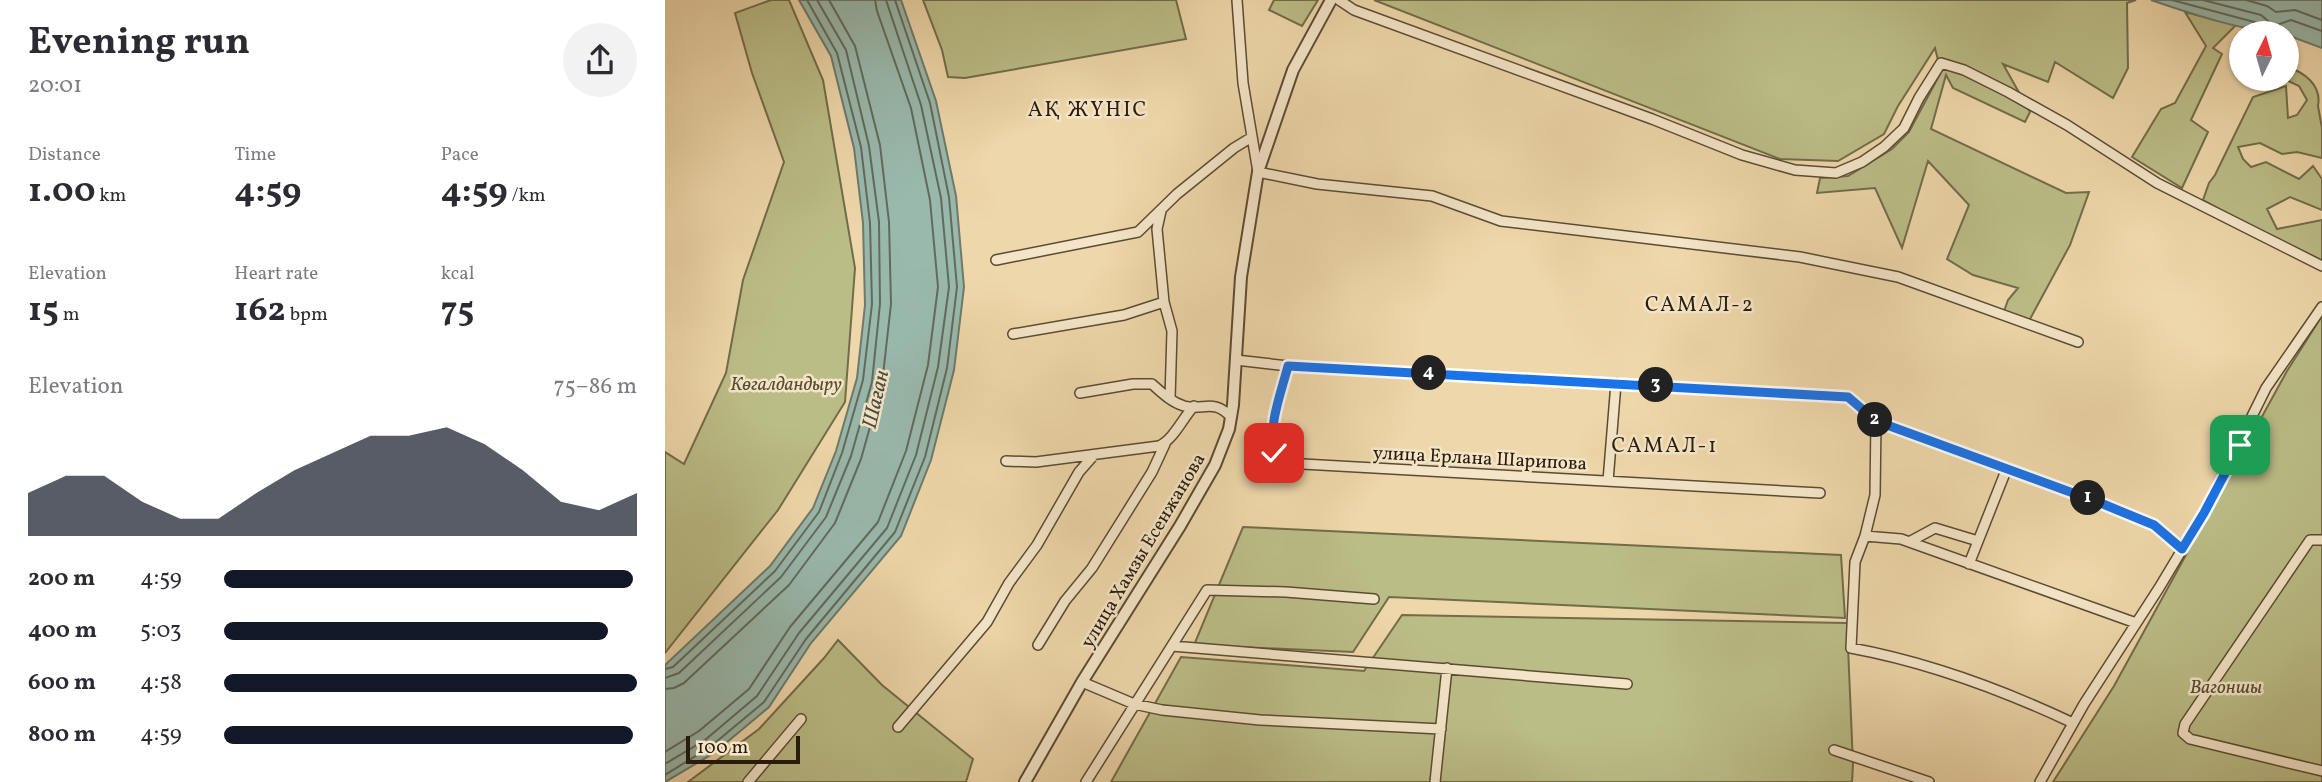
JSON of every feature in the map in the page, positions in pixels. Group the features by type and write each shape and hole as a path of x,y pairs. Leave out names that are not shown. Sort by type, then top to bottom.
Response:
{"street":[{"path":"1237,0 1243,83 1258,172 1317,184 1432,196 1501,221 1800,257 1898,277 2078,342"},
{"name":"улица Хамзы Есенжанова","path":"1025,782 1082,682 1202,491 1215,465 1231,417 1241,277 1258,172 1293,70 1331,0"},
{"path":"1339,0 1354,10 1652,119 1742,155 1795,170 1836,173 1862,162 1884,147 1904,128 1941,63 1964,70 2008,92 2067,125 2157,183 2322,267"},
{"path":"996,261 1138,232 1177,194 1234,148 1252,137"},
{"path":"1161,211 1157,229 1164,302 1172,331 1170,399"},
{"path":"1013,334 1124,316 1164,302"},
{"path":"2040,782 2204,513 2240,445 2257,405 2286,356 2322,307"},
{"path":"1236,360 1288,366 1848,397 1876,421 2063,488 2154,525 2182,549"},
{"name":"улица Ерлана Шарипова","path":"1288,366 1277,407 1272,443 1274,453 1285,463 1820,493"},
{"path":"1080,393 1152,383 1170,399 1186,407 1211,405 1223,409 1231,417"},
{"path":"1608,481 1616,383"},
{"path":"1038,645 1152,472 1165,444 1194,406"},
{"path":"1876,421 1875,495 1865,536 1855,562 1851,648 1959,678 2014,697 2074,723"},
{"path":"1006,461 1036,462 1165,444"},
{"path":"898,727 987,622 1037,545 1079,472 1094,455"},
{"path":"1969,564 2007,468"},
{"path":"1909,542 1935,528 1978,541"},
{"path":"1865,536 1901,539 2136,624"},
{"path":"2322,540 2310,540 2185,724 2183,733 2190,739 2322,771"},
{"path":"1086,782 1207,590 1286,592 1374,599"},
{"path":"1172,646 1627,684"},
{"path":"1435,782 1447,668"},
{"path":"1082,682 1134,704 1162,710 1260,720 1441,729"},
{"path":"748,782 801,719"},
{"path":"1834,750 1929,782"}],"green space":[{"name":"Көгалдандыру","path":"771,0 789,0 823,80 855,268 845,402 778,510 665,653 665,452 684,464 726,373 743,280 784,162 752,73 735,13"},
{"path":"923,0 1176,0 1186,39 965,78 948,77 942,50"},
{"path":"1274,0 1318,0 1302,26 1269,10"},
{"path":"1374,0 2136,0 2127,3 2128,68 2113,98 2055,62 2048,82 2003,64 2030,112 2025,122 1953,88 1946,75 1931,129 2066,193 2089,192 2070,245 2029,321 2003,314 2008,300 2018,288 1973,275 1947,259 1969,205 1928,161 1902,248 1875,188 1817,193 1820,178 1848,176 1892,149 1909,132 1941,72 1935,48 1898,106 1884,134 1838,161 1780,159"},
{"path":"2185,12 2229,23 2229,32 2213,48 2222,54 2191,120 2208,132 2182,188 2132,157 2161,109 2175,103 2206,46"},
{"path":"2299,72 2310,80 2319,98 2322,158 2297,152 2282,154 2260,143 2238,147 2243,159 2251,167 2266,162 2299,179 2313,166 2322,179 2322,210 2290,197 2267,209 2277,229 2322,220 2322,262 2311,260 2203,200 2253,97 2271,91 2286,91 2288,118 2297,115 2307,100 2299,86"},
{"name":"Вагоншы","path":"2322,316 2322,782 2053,782 2114,686 2287,371"},
{"path":"1243,527 1841,555 1845,618 1389,597 1353,652 1194,645"},
{"path":"1402,615 1847,623 1852,782 1111,782 1181,657 1364,671"},
{"path":"838,640 882,685 973,759 966,782 688,782 759,729"}],"water":[{"name":"Шаған","path":"799,0 901,0 936,101 956,196 964,287 954,370 931,460 901,536 811,643 769,707 714,753 665,782 665,665 770,566 813,508 836,451 857,378 865,305 863,223 854,148 831,56"},
{"path":"2151,0 2322,0 2322,48 2299,39 2299,21 2229,21 2229,24"}],"district":[{"name":"АҚ ЖҮНІС","path":"1088,109"},
{"name":"САМАЛ-2","path":"1700,304"},
{"name":"САМАЛ-1","path":"1665,445"}],"route":[{"path":"1274,453 1272,443 1277,407 1288,366 1848,397 1876,421 2063,488 2154,525 2182,549 2240,445"}]}
